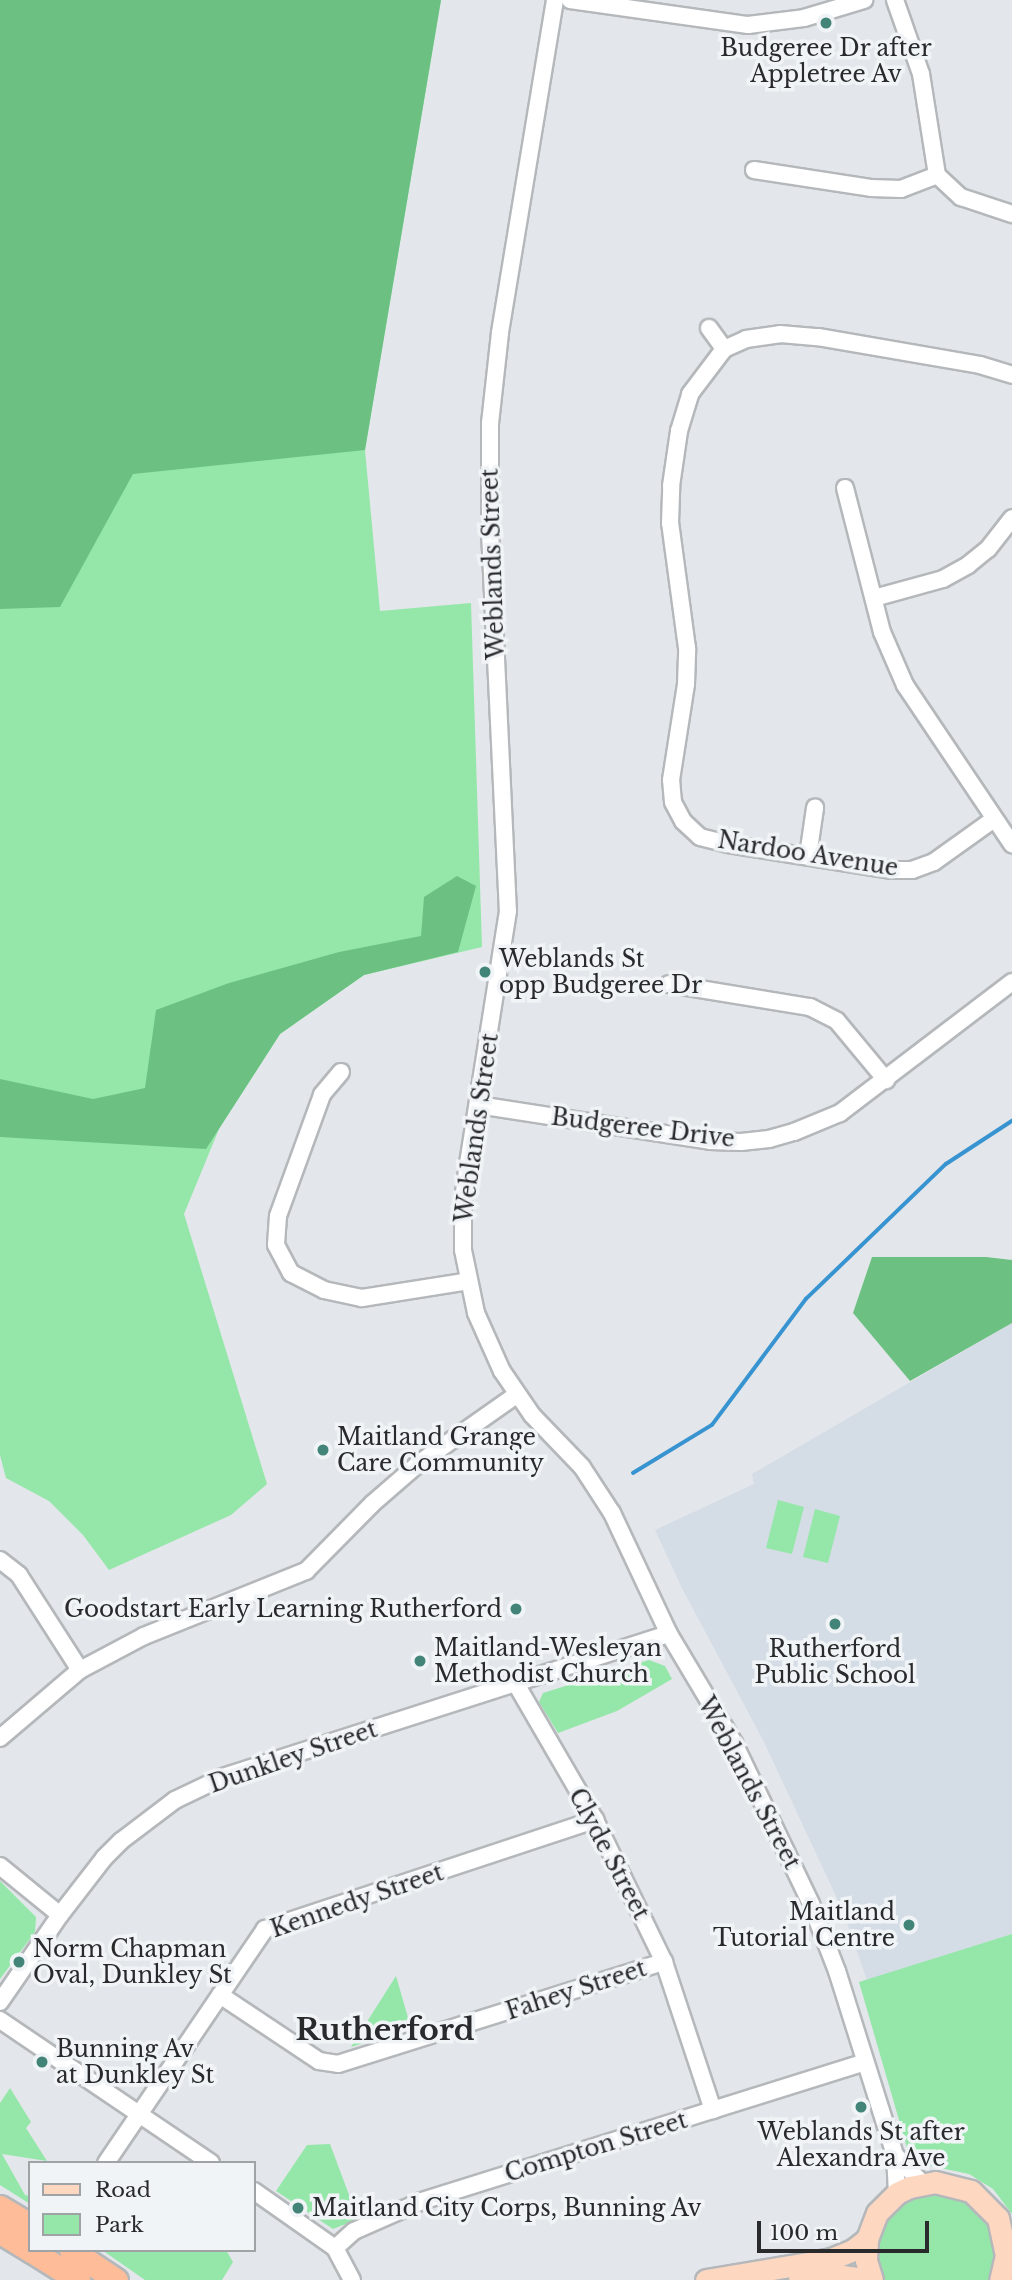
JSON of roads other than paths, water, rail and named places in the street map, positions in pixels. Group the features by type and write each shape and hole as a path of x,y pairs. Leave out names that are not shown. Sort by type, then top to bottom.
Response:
{"highway":[{"path":"0,2207 28,2224"},
{"path":"0,2232 28,2249"},
{"path":"33,2252 78,2280"},
{"path":"74,2252 116,2280"}],"main road":[{"path":"799,2280 846,2275 872,2280 866,2260 867,2238 877,2213 897,2193 922,2183 947,2182 971,2191 990,2208 1006,2230 1006,2255 1000,2280"},
{"path":"706,2280 831,2259 853,2250 867,2238"},
{"path":"1000,2280 1012,2269"}],"street":[{"name":"Weblands Street","path":"555,0 500,333 490,423 490,531 509,899 506,937 463,1200 463,1250 469,1281 488,1343 516,1395 597,1487 612,1513 669,1633 734,1743 811,1904 837,1969 895,2155 897,2193"},
{"path":"570,0 748,25 804,18 863,0"},
{"path":"895,0 921,74 937,174 961,197 1012,214"},
{"path":"754,170 891,189 901,189 937,174"},
{"path":"709,328 724,349 746,339 780,334 818,337 980,365 1012,375"},
{"name":"Nardoo Avenue","path":"724,349 690,394 679,431 671,486 670,523 687,648 686,684 671,780 673,802 683,821 700,837 892,870 912,870 934,862 994,820"},
{"path":"845,488 882,632 905,685 1012,844"},
{"path":"874,598 943,579 968,565 988,549 1012,518"},
{"path":"808,856 815,808"},
{"name":"Budgeree Drive","path":"478,1105 710,1141 769,1139 817,1124 851,1106 1012,982"},
{"path":"669,984 810,1007 837,1021 886,1080"},
{"path":"341,1072 322,1096 278,1216 276,1245 291,1273 324,1290 362,1298 469,1281"},
{"path":"0,1738 80,1670 144,1636 306,1571 372,1504 418,1464 516,1395"},
{"path":"0,1560 19,1575 80,1670"},
{"name":"Dunkley Street","path":"0,2002 60,1915 121,1840 175,1800 223,1777 669,1633"},
{"name":"Clyde Street","path":"516,1684 595,1820 664,1962 713,2110"},
{"name":"Kennedy Street","path":"107,2161 265,1929 595,1820"},
{"path":"0,1867 60,1915"},
{"name":"Fahey Street","path":"220,1995 319,2061 338,2064 664,1962"},
{"path":"0,2020 208,2161"},
{"name":"Compton Street","path":"335,2248 354,2231 422,2201 865,2062"},
{"name":"Weblands Street","path":"895,2155 922,2183"},
{"path":"256,2192 335,2248 352,2280"}],"waterway":[{"path":"633,1473 712,1425 806,1299 946,1164 1012,1121"}],"place":[{"name":"Budgeree Dr after Appletree Av","path":"826,23"},
{"name":"Weblands St opp Budgeree Dr","path":"485,972"},
{"name":"Maitland Grange Care Community","path":"323,1450"},
{"name":"Goodstart Early Learning Rutherford","path":"516,1609"},
{"name":"Rutherford Public School","path":"835,1624"},
{"name":"Maitland-Wesleyan Methodist Church","path":"420,1661"},
{"name":"Maitland Tutorial Centre","path":"909,1925"},
{"name":"Norm Chapman Oval, Dunkley St","path":"19,1962"},
{"name":"Bunning Av at Dunkley St","path":"42,2062"},
{"name":"Weblands St after Alexandra Ave","path":"861,2107"},
{"name":"Maitland City Corps, Bunning Av","path":"298,2208"}],"district":[{"name":"Rutherford","path":"385,2030"}]}
